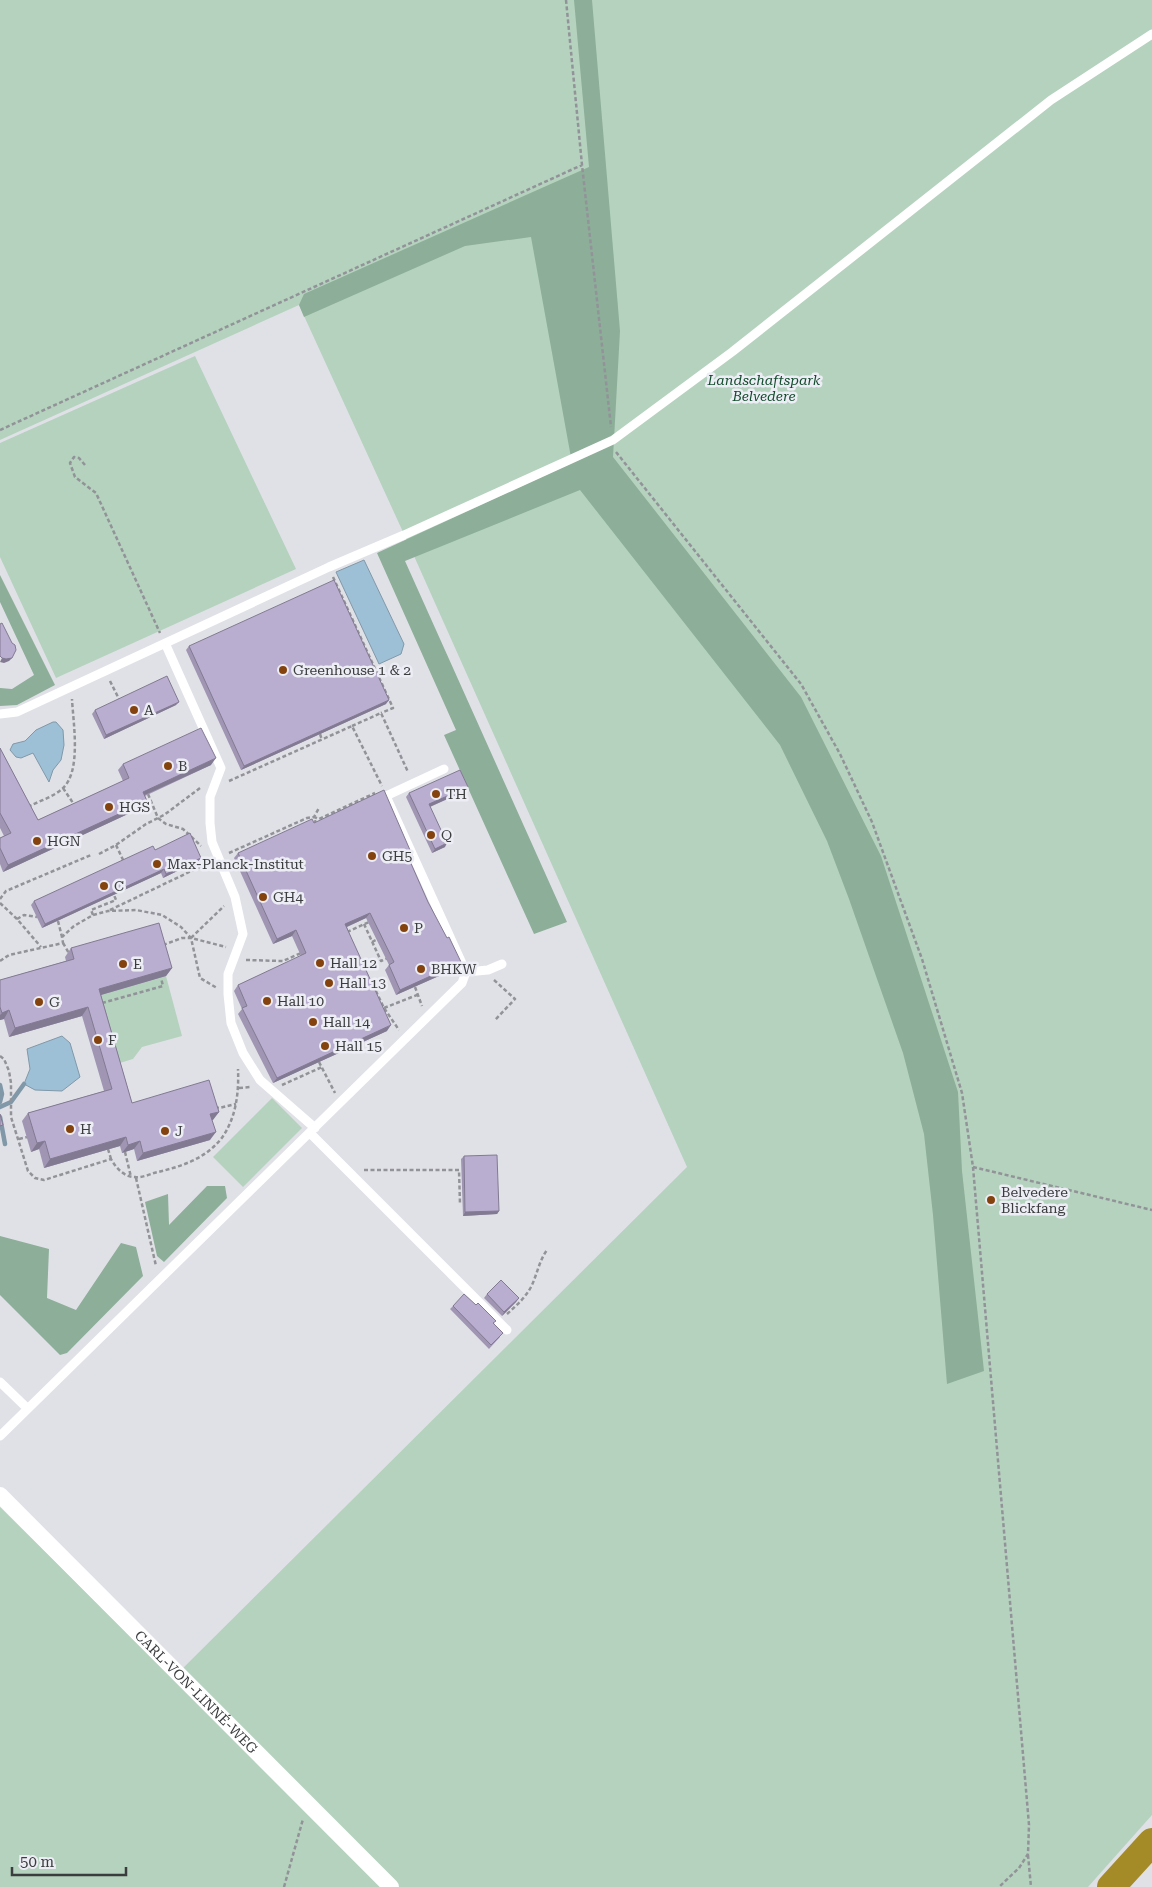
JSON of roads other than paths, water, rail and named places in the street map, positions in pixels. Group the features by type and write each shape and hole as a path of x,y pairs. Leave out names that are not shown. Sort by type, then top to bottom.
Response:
{"highway":[{"path":"1112,1887 1152,1842"}],"street":[{"name":"CARL-VON-LINNÉ-WEG","path":"0,1495 391,1887"}],"lane":[{"path":"0,714 17,712 328,567 404,535 613,440 732,352 1051,100 1152,34"},
{"path":"165,643 221,768 210,797 210,823 212,842 235,897 243,934 228,974 228,994 231,1023 244,1054 260,1080 313,1130 348,1170 507,1330"},
{"path":"0,1436 462,983 466,972 384,792 413,784 444,769"},
{"path":"466,972 488,970 502,964"},
{"path":"0,1382 28,1408"}],"water":[{"path":"364,560 404,644 401,654 379,664 336,572"},
{"path":"56,722 63,730 64,745 61,760 53,770 49,782 33,753 21,758 16,757 10,750 13,744 25,741 36,730"},
{"path":"62,1036 70,1043 80,1077 62,1091 35,1090 24,1084 30,1069 27,1049"}],"waterway":[{"path":"0,1107 11,1102 24,1084"},
{"path":"0,1085 2,1094 0,1102"},
{"path":"0,1117 5,1144"}],"place":[{"name":"Greenhouse 1 & 2","path":"283,670"},
{"name":"A","path":"134,710"},
{"name":"B","path":"168,766"},
{"name":"TH","path":"436,794"},
{"name":"HGS","path":"109,807"},
{"name":"Q","path":"431,835"},
{"name":"HGN","path":"37,841"},
{"name":"GH5","path":"372,856"},
{"name":"Max-Planck-Institut","path":"157,864"},
{"name":"C","path":"104,886"},
{"name":"GH4","path":"263,897"},
{"name":"P","path":"404,928"},
{"name":"Hall 12","path":"320,963"},
{"name":"E","path":"123,964"},
{"name":"BHKW","path":"421,969"},
{"name":"Hall 13","path":"329,983"},
{"name":"Hall 10","path":"267,1001"},
{"name":"G","path":"39,1002"},
{"name":"Hall 14","path":"313,1022"},
{"name":"F","path":"98,1040"},
{"name":"Hall 15","path":"325,1046"},
{"name":"H","path":"70,1129"},
{"name":"J","path":"165,1131"},
{"name":"Belvedere Blickfang","path":"991,1200"}],"park label":[{"name":"Landschaftspark Belvedere","path":"764,388"}]}
